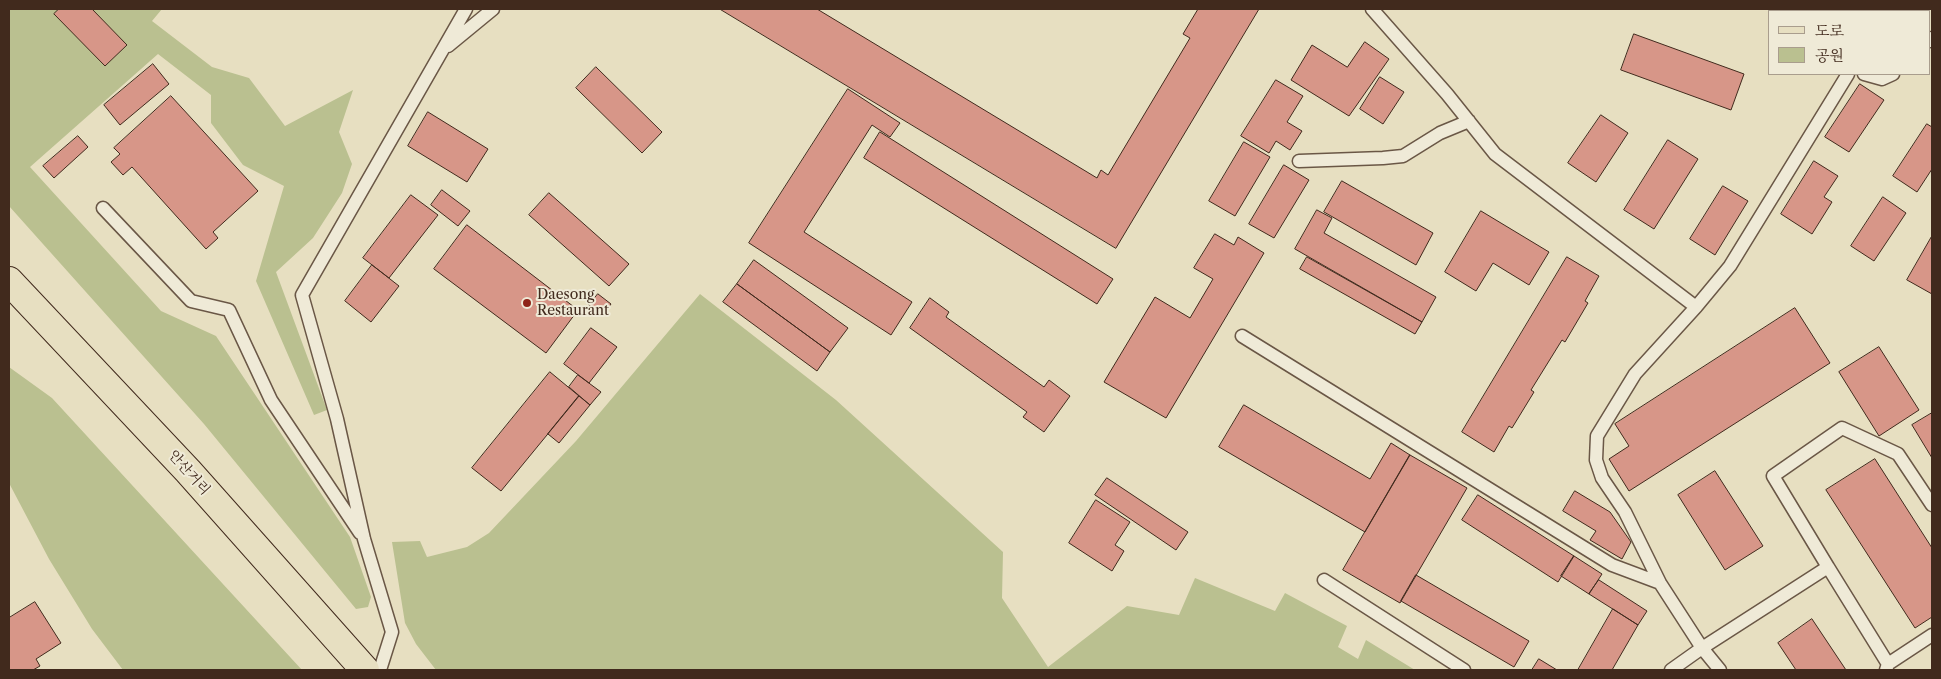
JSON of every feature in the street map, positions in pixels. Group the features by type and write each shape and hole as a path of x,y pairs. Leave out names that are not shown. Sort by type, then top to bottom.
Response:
{"main road":[{"name":"안산거리","path":"9,281 188,471 365,670"}],"lane":[{"path":"380,670 392,632 364,539 337,419 302,295 466,9"},
{"path":"442,50 493,9"},
{"path":"1372,9 1469,121 1495,154 1696,307"},
{"path":"1720,670 1702,648 1660,584 1624,512 1602,478 1596,460 1597,436 1635,374 1696,307 1730,266 1847,75"},
{"path":"1868,75 1882,79 1891,75"},
{"path":"1299,161 1403,156 1440,133 1469,121"},
{"path":"103,208 191,301 229,310 271,400 364,539"},
{"path":"1242,336 1612,565 1660,584"},
{"path":"1932,505 1898,454 1842,428 1774,476 1887,667 1932,635"},
{"path":"1671,670 1828,566"},
{"path":"1324,580 1464,670"}],"green space":[{"path":"9,9 162,9 152,21 212,67 249,78 285,126 353,90 339,132 352,164 342,193 313,238 276,272 327,410 314,415 256,281 284,186 243,165 211,123 211,95 158,54 30,167 161,311 216,336 350,537 371,597 368,607 356,609 204,424 9,206"},
{"path":"700,294 836,400 1003,552 1002,598 1048,667 1127,606 1179,615 1195,578 1275,611 1285,593 1347,626 1338,647 1358,659 1366,640 1415,670 436,670 416,644 405,623 392,542 420,541 427,557 467,547 489,533 576,441"},
{"path":"9,367 52,398 302,670 123,670 92,629 49,559 9,483"}],"building":[{"path":"59,9 92,9 127,45 105,66 54,14"},
{"path":"720,9 817,9 1097,178 1101,170 1108,175 1190,38 1183,34 1198,9 1259,9 1116,248"},
{"path":"1901,9 1903,10 1856,10"},
{"path":"1634,34 1744,74 1731,110 1621,70"},
{"path":"1365,42 1389,59 1349,116 1291,80 1312,45 1347,67"},
{"path":"153,64 169,84 120,125 104,105"},
{"path":"596,67 662,132 642,153 576,88"},
{"path":"1380,77 1404,92 1383,124 1360,109"},
{"path":"1276,80 1303,96 1287,122 1302,131 1290,150 1276,141 1269,153 1241,136"},
{"path":"1860,84 1884,100 1849,152 1825,137"},
{"path":"848,89 900,123 890,137 872,125 804,232 912,302 891,335 749,243"},
{"path":"171,96 258,191 213,232 218,238 206,249 132,167 123,175 111,162 120,154 114,148"},
{"path":"428,112 488,149 467,182 408,146"},
{"path":"1601,115 1628,133 1596,182 1568,163"},
{"path":"1927,124 1932,127 1932,169 1917,192 1893,176"},
{"path":"880,132 1113,279 1097,304 864,158"},
{"path":"78,136 88,147 54,178 43,166"},
{"path":"1668,140 1698,159 1654,229 1624,210"},
{"path":"1244,142 1270,157 1235,216 1209,201"},
{"path":"1814,161 1838,176 1824,197 1832,202 1812,234 1781,214"},
{"path":"1284,165 1309,180 1274,238 1249,224"},
{"path":"1342,181 1433,233 1416,265 1324,212"},
{"path":"1723,186 1748,201 1715,255 1690,239"},
{"path":"442,190 470,211 458,226 431,205"},
{"path":"549,193 629,264 609,286 529,215"},
{"path":"411,195 438,215 389,278 363,258"},
{"path":"1883,197 1906,213 1874,261 1851,246"},
{"path":"1317,210 1332,218 1324,233 1436,297 1422,322 1295,249"},
{"path":"1481,211 1549,252 1529,285 1493,263 1476,291 1445,272"},
{"path":"467,225 578,310 546,353 434,269"},
{"path":"1215,234 1234,245 1238,237 1264,253 1166,418 1104,382 1155,297 1190,318 1213,279 1194,268"},
{"path":"1932,236 1932,294 1907,280"},
{"path":"1307,257 1422,322 1415,334 1300,269"},
{"path":"1567,257 1599,276 1585,301 1588,303 1565,342 1562,340 1531,390 1534,392 1512,428 1509,426 1494,452 1462,432"},
{"path":"754,260 848,328 830,352 737,284"},
{"path":"372,265 399,286 371,322 345,301"},
{"path":"737,284 830,352 817,371 723,302"},
{"path":"598,294 611,304 603,315 589,305"},
{"path":"930,298 949,312 946,317 1044,387 1049,380 1070,396 1044,432 1023,417 1027,412 910,328"},
{"path":"1795,308 1830,363 1629,491 1609,459 1629,446 1615,424"},
{"path":"591,328 617,347 589,383 564,364"},
{"path":"1879,347 1919,410 1879,436 1839,372"},
{"path":"550,372 579,396 501,491 472,468"},
{"path":"578,375 601,392 590,405 569,387"},
{"path":"579,396 590,405 559,443 548,434"},
{"path":"1244,405 1370,479 1391,443 1410,455 1365,532 1219,447"},
{"path":"1932,413 1932,458 1912,425"},
{"path":"1410,455 1467,488 1400,603 1343,570"},
{"path":"1875,459 1932,548 1932,617 1915,628 1826,490"},
{"path":"1715,471 1763,546 1725,570 1678,495"},
{"path":"1107,478 1188,532 1176,550 1095,495"},
{"path":"1575,491 1610,512 1631,542 1622,559 1590,540 1596,531 1563,511"},
{"path":"1478,495 1574,556 1558,582 1462,520"},
{"path":"1096,500 1130,522 1115,545 1124,551 1112,571 1069,543"},
{"path":"1574,556 1602,574 1589,594 1561,576"},
{"path":"1416,575 1529,641 1514,667 1401,601"},
{"path":"1599,580 1647,611 1638,625 1589,594"},
{"path":"35,602 61,643 36,659 40,666 33,670 9,670 9,618"},
{"path":"1613,609 1638,625 1612,670 1578,670"},
{"path":"1812,619 1846,670 1796,670 1778,643"},
{"path":"1539,659 1557,670 1532,670"}],"place":[{"name":"Daesong Restaurant","path":"527,303"}]}
